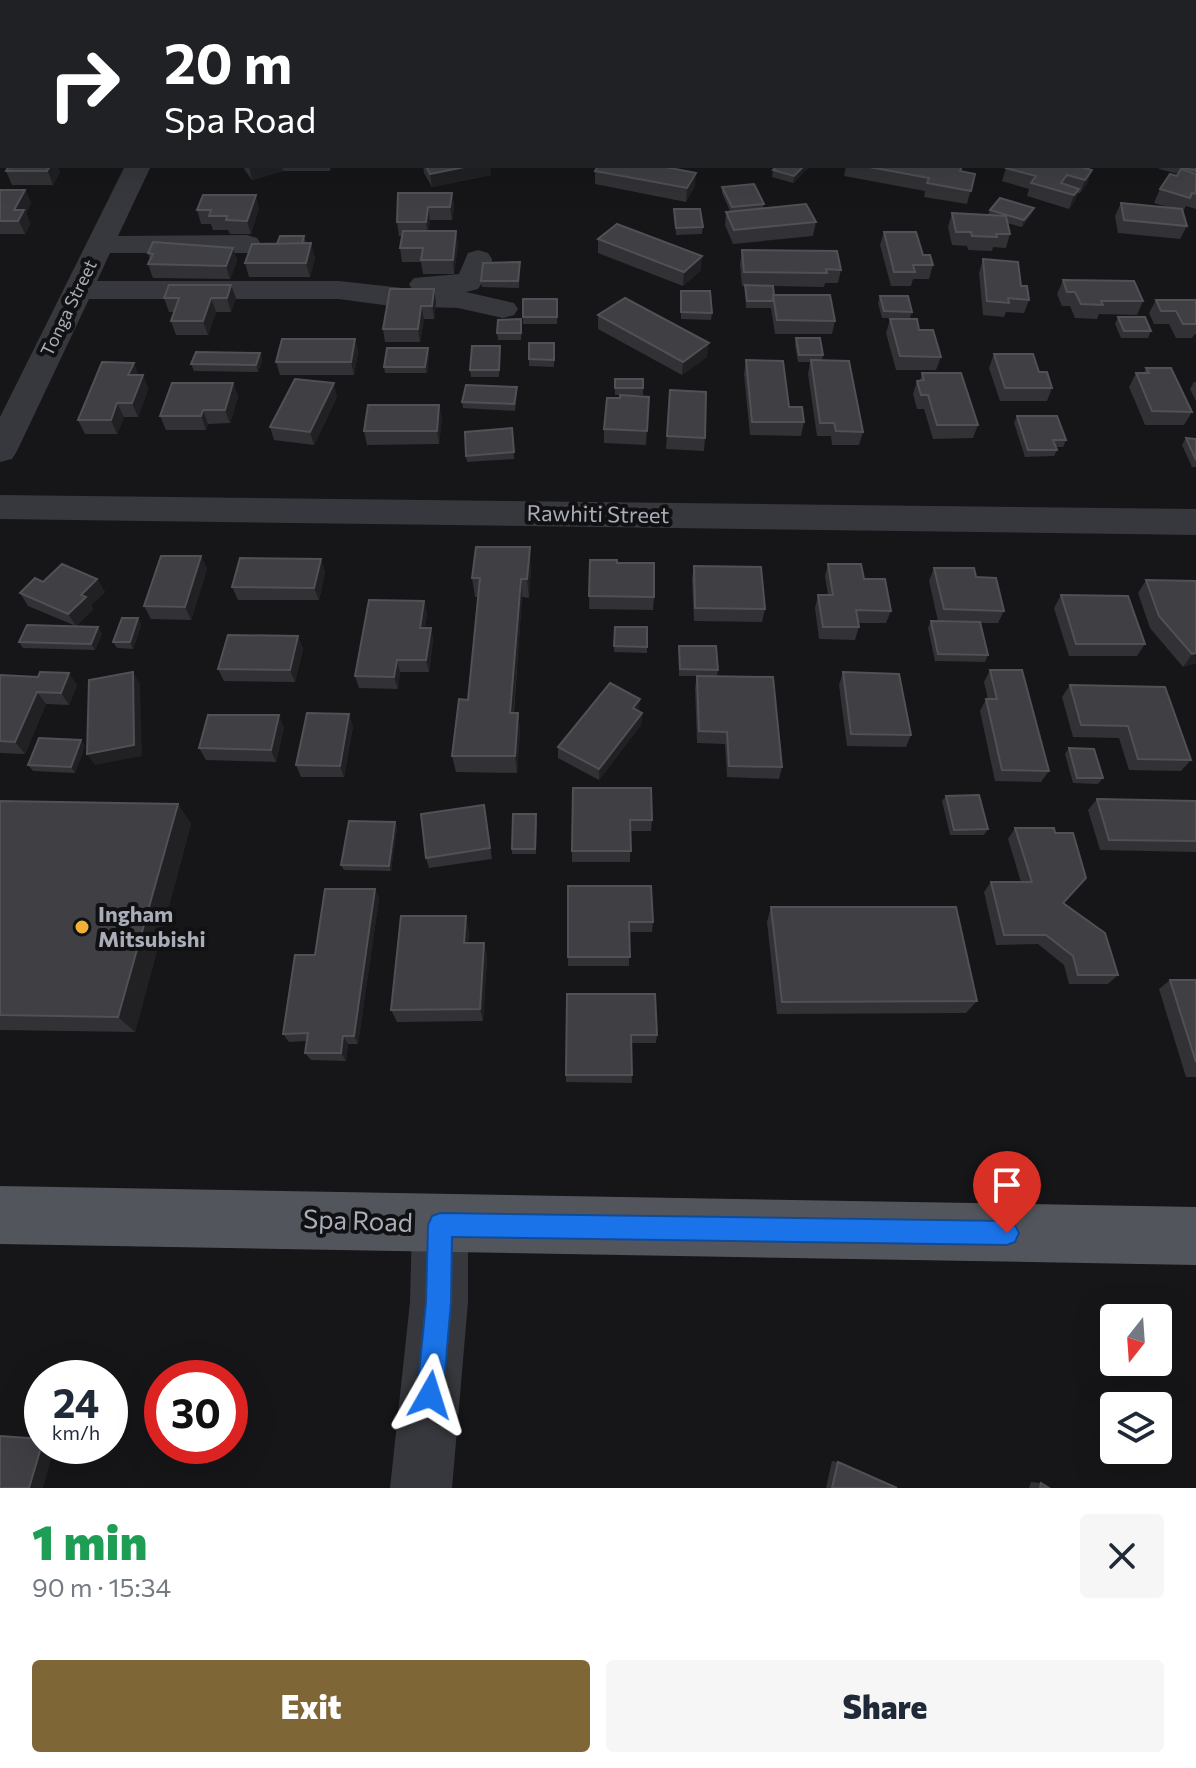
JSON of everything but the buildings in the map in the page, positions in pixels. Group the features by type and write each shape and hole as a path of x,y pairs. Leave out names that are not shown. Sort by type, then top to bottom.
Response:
{"main road":[{"name":"Spa Road","path":"0,1215 273,1217 440,1225 1196,1236"}],"street":[{"name":"Tonga Street","path":"0,451 137,168"},
{"path":"100,245 247,244"},
{"path":"356,292 390,285 468,283 478,259"},
{"path":"78,290 356,292 391,297 458,299 503,309"},
{"name":"Rawhiti Street","path":"0,507 1196,522"},
{"path":"421,1488 439,1302 440,1225"}],"place":[{"name":"Ingham Mitsubishi","path":"82,927"}],"route":[{"path":"430,1395 439,1302 440,1225 1007,1233"}]}
